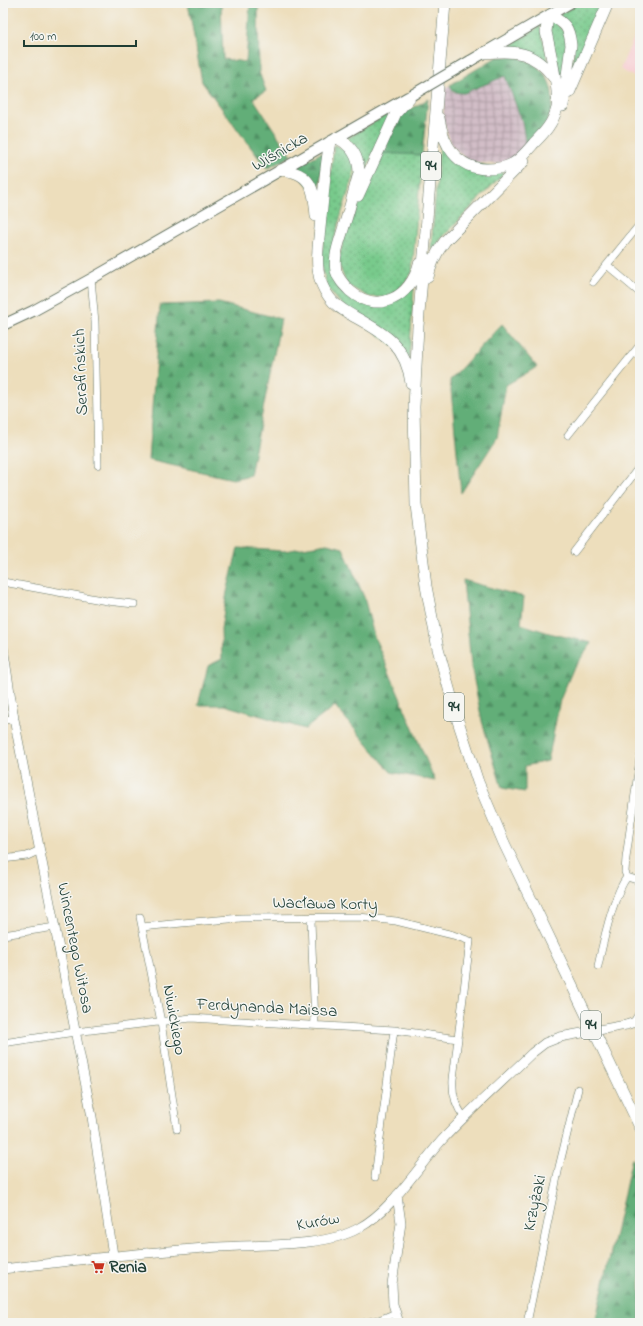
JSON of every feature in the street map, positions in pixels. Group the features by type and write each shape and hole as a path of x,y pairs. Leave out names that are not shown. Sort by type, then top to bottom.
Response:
{"main road":[{"name":"94","path":"445,3 420,303 414,407 416,505 425,578 438,649 458,721 478,782 504,843 640,1127"},
{"name":"Wiśnicka","path":"3,325 91,280 570,3"},
{"path":"420,303 432,262 438,251 449,237 551,132 608,3"},
{"path":"436,98 441,130 445,142 451,152 460,161 480,169 503,168 520,159 548,129 554,119 557,106 555,80 546,32 550,15 562,22 568,28 571,45 563,106"},
{"path":"484,53 509,51 522,53 532,57 544,66 555,80"},
{"path":"344,226 396,113 412,95"},
{"path":"318,242 334,140 343,141 352,150 359,164 359,173 336,255 337,273 340,280 351,292 365,300 373,302 394,299 413,282 419,267 426,234"},
{"path":"280,170 298,173 309,183 313,190 318,242 319,278 323,288 335,304 382,332 400,350 407,365 414,407"}],"street":[{"path":"593,282 640,224"},
{"path":"607,265 640,293"},
{"name":"Serafińskich","path":"91,280 95,322 98,465"},
{"path":"568,435 640,345"},
{"path":"574,552 640,466"},
{"path":"3,582 107,601 134,604"},
{"name":"Wincentego Witosa","path":"3,647 14,719 92,1117 113,1255"},
{"path":"3,720 14,719"},
{"path":"627,877 625,872 626,858 640,758"},
{"path":"3,859 28,856 40,850"},
{"path":"627,877 640,881"},
{"path":"598,966 603,941 620,885 627,877"},
{"name":"Niwickiego","path":"140,917 161,1022 177,1129"},
{"name":"Wacława Korty","path":"142,928 182,922 241,918 359,917 396,921 453,935 470,941 452,1091 454,1100 464,1118"},
{"path":"314,918 310,921 315,1025"},
{"path":"3,935 55,927"},
{"name":"Kurów","path":"3,1269 113,1255 300,1243 345,1235 359,1228 385,1207 441,1141 532,1053 545,1043 560,1037 626,1025 634,1022 640,1014"},
{"name":"Ferdynanda Maissa","path":"3,1043 75,1032 191,1018 394,1030 458,1039"},
{"path":"375,1177 394,1030"},
{"name":"Krzyżaki","path":"527,1323 559,1167 578,1089"},
{"path":"396,1195 401,1223 392,1284 393,1304 399,1323"},
{"path":"385,1207 398,1212"},
{"path":"364,1323 379,1320 396,1313"}],"shaded area":[{"path":"640,24 640,80 620,69"},
{"path":"505,76 522,121 526,145 512,159 502,163 492,164 468,161 452,146 443,121 445,88 450,85 453,91 464,93"}],"green space":[{"path":"188,3 221,3 223,59 246,62 250,3 258,3 259,72 266,91 253,98 291,156 267,169 202,82"},
{"path":"580,3 604,3 570,81 574,52 560,14"},
{"path":"550,20 555,22 567,35 561,90 550,38"},
{"path":"540,26 550,70 509,48"},
{"path":"497,57 515,57 526,60 535,65 543,72 551,89 552,99 548,120 541,130 526,145 522,121 505,76 464,93 456,92 450,85"},
{"path":"428,99 422,155 381,153 401,115"},
{"path":"391,112 353,201 359,153 348,138"},
{"path":"442,142 447,154 502,171 503,174 442,238 433,250 431,249 440,143"},
{"path":"334,145 347,152 354,166 353,178 335,236 332,273 335,282 348,296 366,305 414,288 409,359 341,304 327,287 321,262"},
{"path":"321,153 324,156 318,197 293,168"},
{"path":"381,153 422,155 412,273 398,291 386,297 369,297 347,285 338,262 344,239"},
{"path":"219,303 281,319 250,475 233,479 148,460 160,305"},
{"path":"502,324 537,367 506,385 497,438 461,493 450,380"},
{"path":"327,544 343,548 364,597 374,636 435,781 391,772 335,706 305,729 224,705 198,705 208,666 222,659 221,629 227,592 238,548 284,551"},
{"path":"463,580 524,597 521,624 549,633 592,643 573,669 560,700 548,761 525,766 525,792 502,788 482,721 471,665"},
{"path":"632,1158 640,1172 640,1323 595,1323"}],"place":[{"name":"Renia","path":"98,1267"}]}
